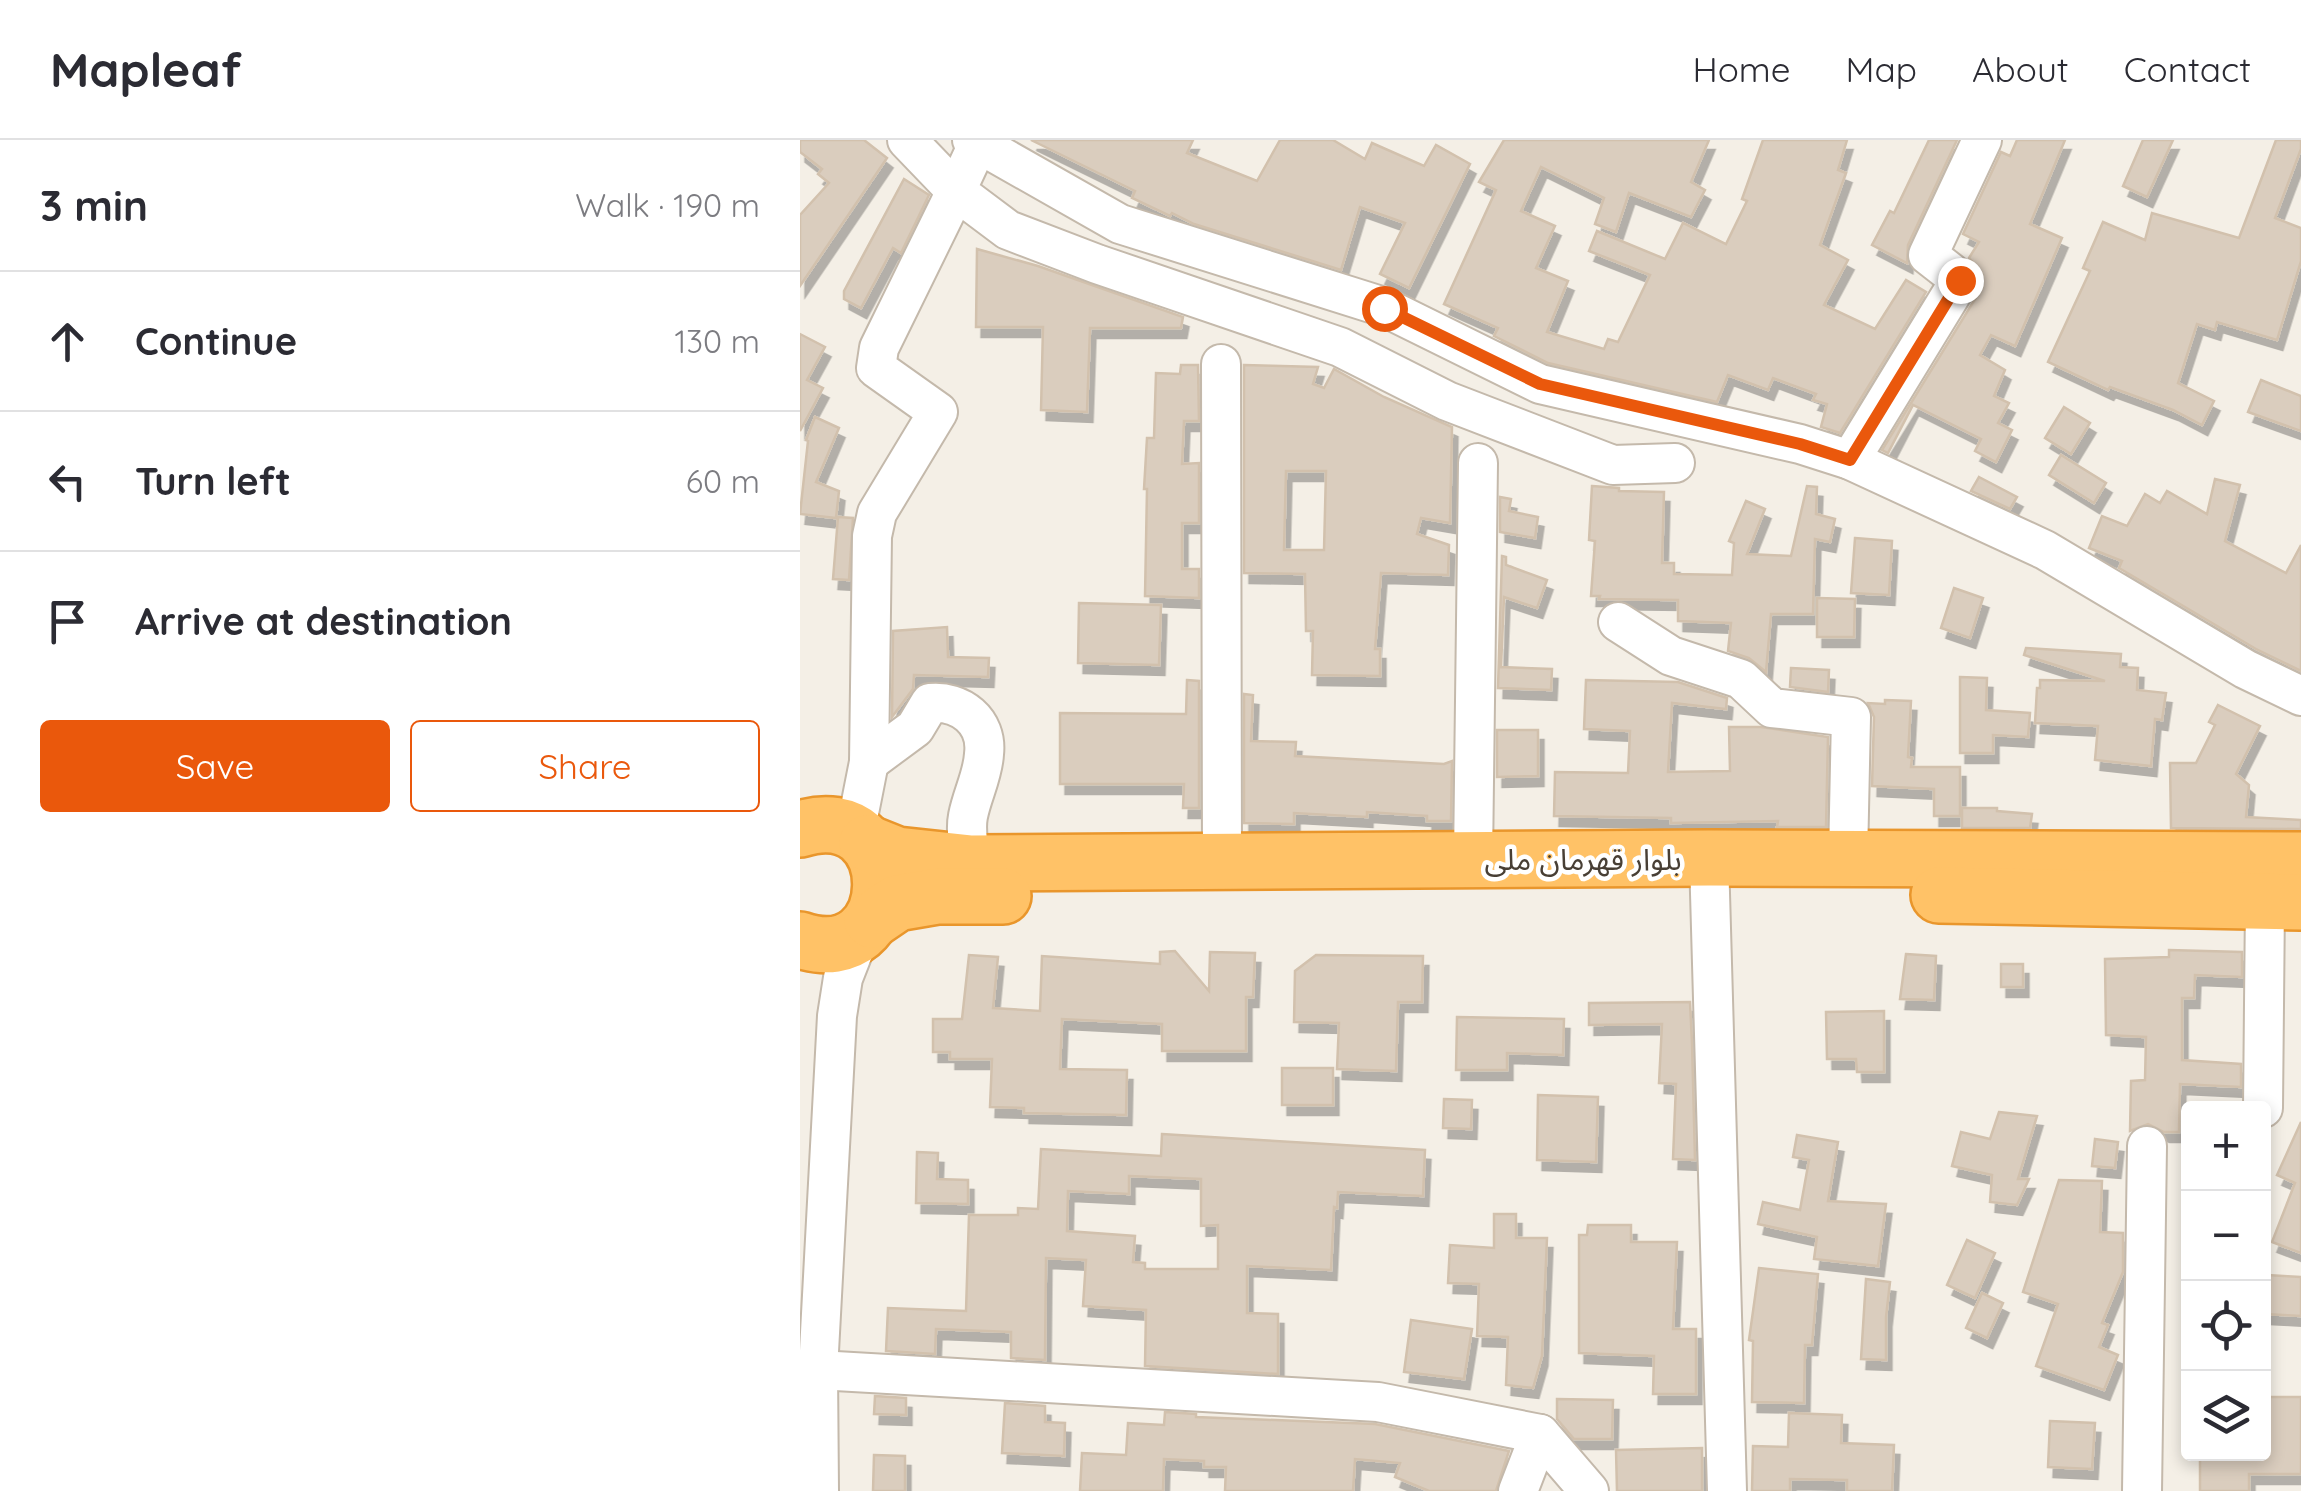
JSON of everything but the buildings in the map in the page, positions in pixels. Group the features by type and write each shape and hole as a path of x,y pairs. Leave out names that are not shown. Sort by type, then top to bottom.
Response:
{"highway":[{"name":"بلوار قهرمان ملی","path":"800,829 822,824 897,855 970,863 1473,860 2283,902"},
{"path":"861,838 878,860 883,881 881,902 866,926"},
{"name":"بلوار قهرمان ملی","path":"800,940 830,944 866,926 897,903 938,896 1709,874 1848,858 2301,860"}],"street":[{"path":"907,140 956,192 1008,230 1340,346 1447,401 1613,466 1674,464"},
{"path":"1850,460 1960,280 1928,255 1982,140"},
{"path":"861,838 869,762 872,536 877,513 938,412 876,368 879,348 956,192 975,142 1120,224 1384,308 1540,384 1800,444 1850,460 2045,550 2246,669 2301,696"},
{"path":"1221,364 1222,862"},
{"path":"1524,431 1540,384"},
{"path":"1473,860 1478,462"},
{"path":"1618,622 1671,656 1741,679 1772,708 1851,717 1848,858"},
{"path":"869,762 915,728 930,703 945,702 963,708 979,725 985,752 967,820 970,863"},
{"path":"1709,874 1727,1491"},
{"path":"2264,1101 2283,902"},
{"path":"819,1491 818,1370 837,1016 843,978 866,926"},
{"path":"2142,1491 2147,1146"},
{"path":"818,1370 1378,1402 1540,1434 1590,1491"},
{"path":"1518,1491 1540,1434"}],"route":[{"path":"1384,308 1540,384 1800,444 1850,460 1960,280"}]}
